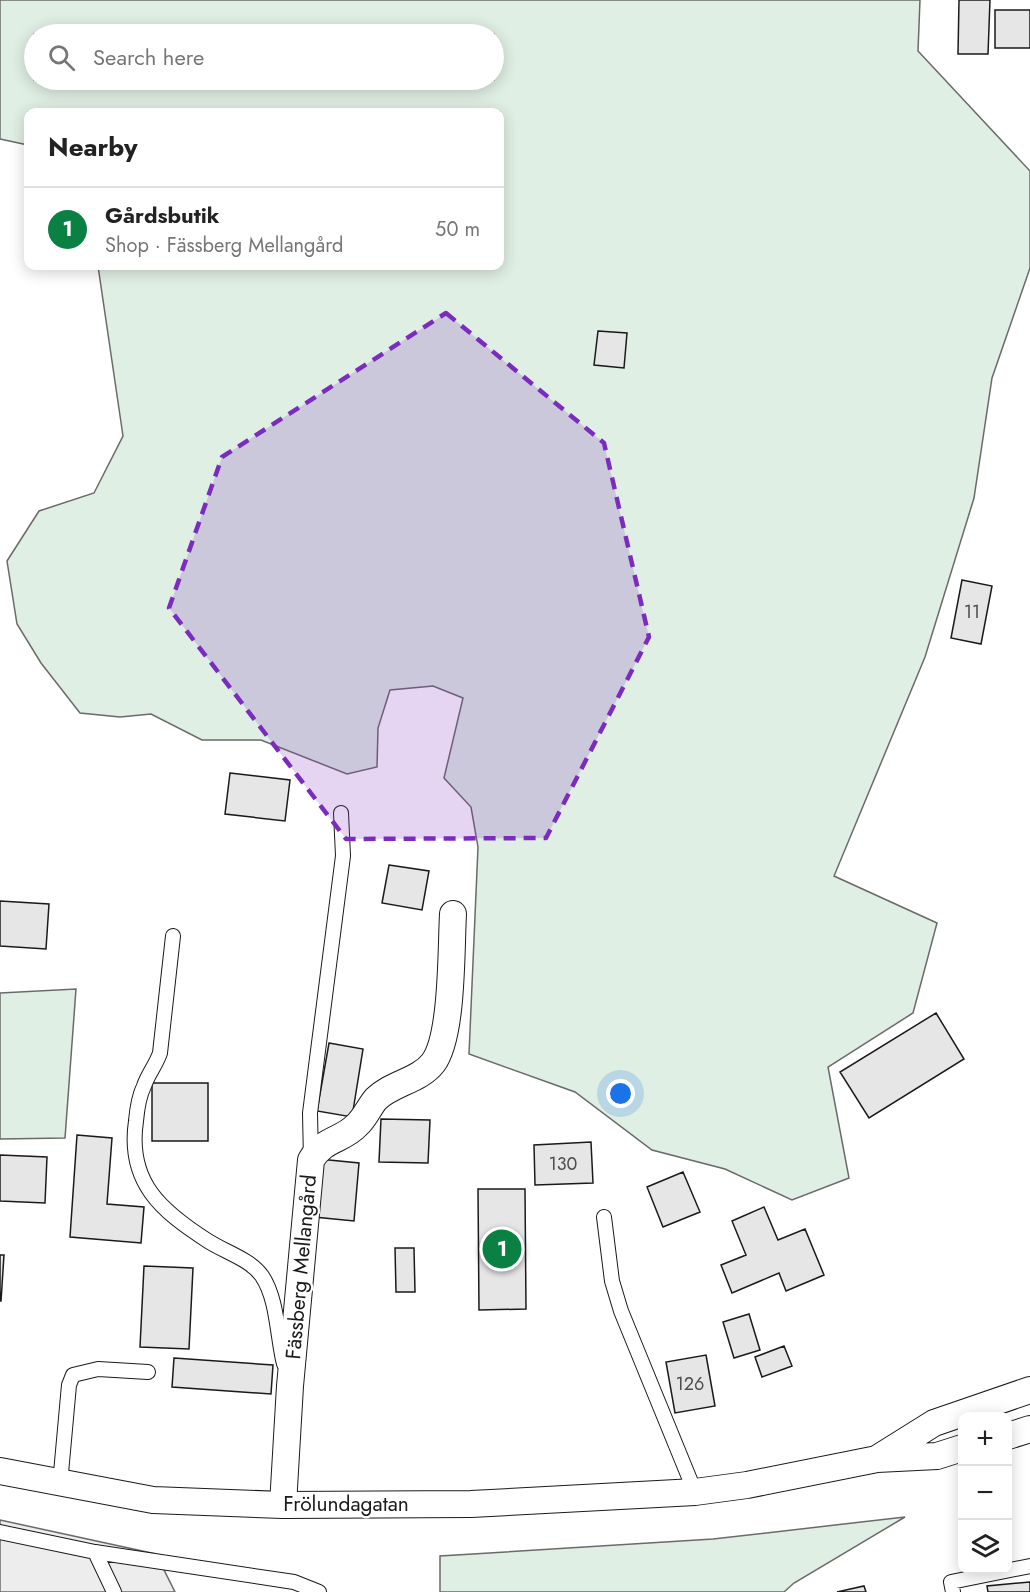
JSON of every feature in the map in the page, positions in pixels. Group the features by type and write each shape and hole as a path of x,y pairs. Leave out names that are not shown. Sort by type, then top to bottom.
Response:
{"street":[{"name":"Fässberg Mellangård","path":"283,1505 290,1386 310,1160 318,1148 356,1127 376,1099 394,1086 418,1076 434,1062 446,1025 453,914"},
{"name":"Frölundagatan","path":"877,1459 934,1423 1030,1390"},
{"path":"1012,1435 1030,1429"},
{"name":"Frölundagatan","path":"0,1472 153,1500 283,1505 540,1502 695,1492 747,1485 877,1459 938,1455 958,1449"}],"lane":[{"path":"310,1160 310,1113 343,856 341,813"},
{"path":"173,936 160,1053 155,1068 144,1085 137,1112 134,1136 137,1166 145,1186 158,1203 208,1242 250,1265 261,1275 269,1289 290,1386"},
{"path":"604,1217 612,1281 621,1311 695,1492"},
{"path":"60,1484 69,1385 73,1375 98,1369 148,1372"},
{"path":"0,1532 95,1552 294,1582 320,1592"},
{"path":"95,1552 114,1592"},
{"path":"953,1592 951,1582 1030,1566"}],"highlighted area":[{"path":"446,313 604,443 649,637 546,838 346,839 169,608 222,457"}],"green space":[{"path":"0,0 920,0 918,51 1030,171 1030,268 992,378 974,498 925,657 834,876 937,923 913,1013 828,1067 849,1178 792,1200 725,1169 652,1150 575,1092 469,1054 478,847 471,807 444,778 463,698 433,686 390,690 378,728 377,767 347,774 261,740 202,740 151,714 120,717 80,713 41,663 17,624 7,561 39,511 94,493 123,436 99,270 504,270 504,108 24,108 24,144 0,139"},
{"path":"76,989 65,1138 0,1139 0,993"},
{"path":"905,1517 794,1583 784,1592 440,1592 440,1556 713,1539"}],"shaded area":[{"path":"0,1520 156,1554 175,1592 0,1592"}],"building":[{"path":"959,0 990,0 988,54 958,54"},
{"path":"995,10 1030,10 1030,48 995,48"},
{"path":"598,331 627,333 624,368 594,365"},
{"path":"962,580 992,586 981,644 951,638"},
{"path":"230,773 290,780 285,821 225,814"},
{"path":"389,865 429,871 422,910 382,903"},
{"path":"0,901 49,904 46,949 0,946"},
{"path":"936,1013 964,1059 869,1118 840,1072"},
{"path":"329,1043 363,1049 352,1117 317,1111"},
{"path":"152,1083 208,1083 208,1141 152,1141"},
{"path":"381,1119 430,1120 428,1163 379,1162"},
{"path":"77,1135 112,1138 107,1204 144,1207 141,1243 70,1237"},
{"path":"591,1142 593,1183 535,1185 534,1145"},
{"path":"0,1155 47,1157 45,1203 0,1201"},
{"path":"319,1159 359,1163 354,1221 314,1217"},
{"path":"683,1172 700,1212 663,1227 647,1187"},
{"path":"478,1189 525,1189 526,1309 479,1310"},
{"path":"764,1207 778,1240 805,1229 824,1275 786,1291 779,1273 732,1293 721,1265 746,1255 732,1221"},
{"path":"395,1248 414,1248 415,1292 396,1292"},
{"path":"0,1255 4,1255 1,1301 0,1301"},
{"path":"144,1266 193,1268 189,1349 140,1347"},
{"path":"749,1314 760,1350 734,1358 723,1322"},
{"path":"784,1346 792,1366 762,1377 755,1357"},
{"path":"706,1355 715,1406 675,1413 666,1362"},
{"path":"174,1358 273,1365 271,1394 172,1387"},
{"path":"1030,1582 1030,1592 988,1592 987,1586"},
{"path":"864,1586 866,1592 837,1592"}],"place":[{"name":"Gårdsbutik","path":"502,1249"}]}
